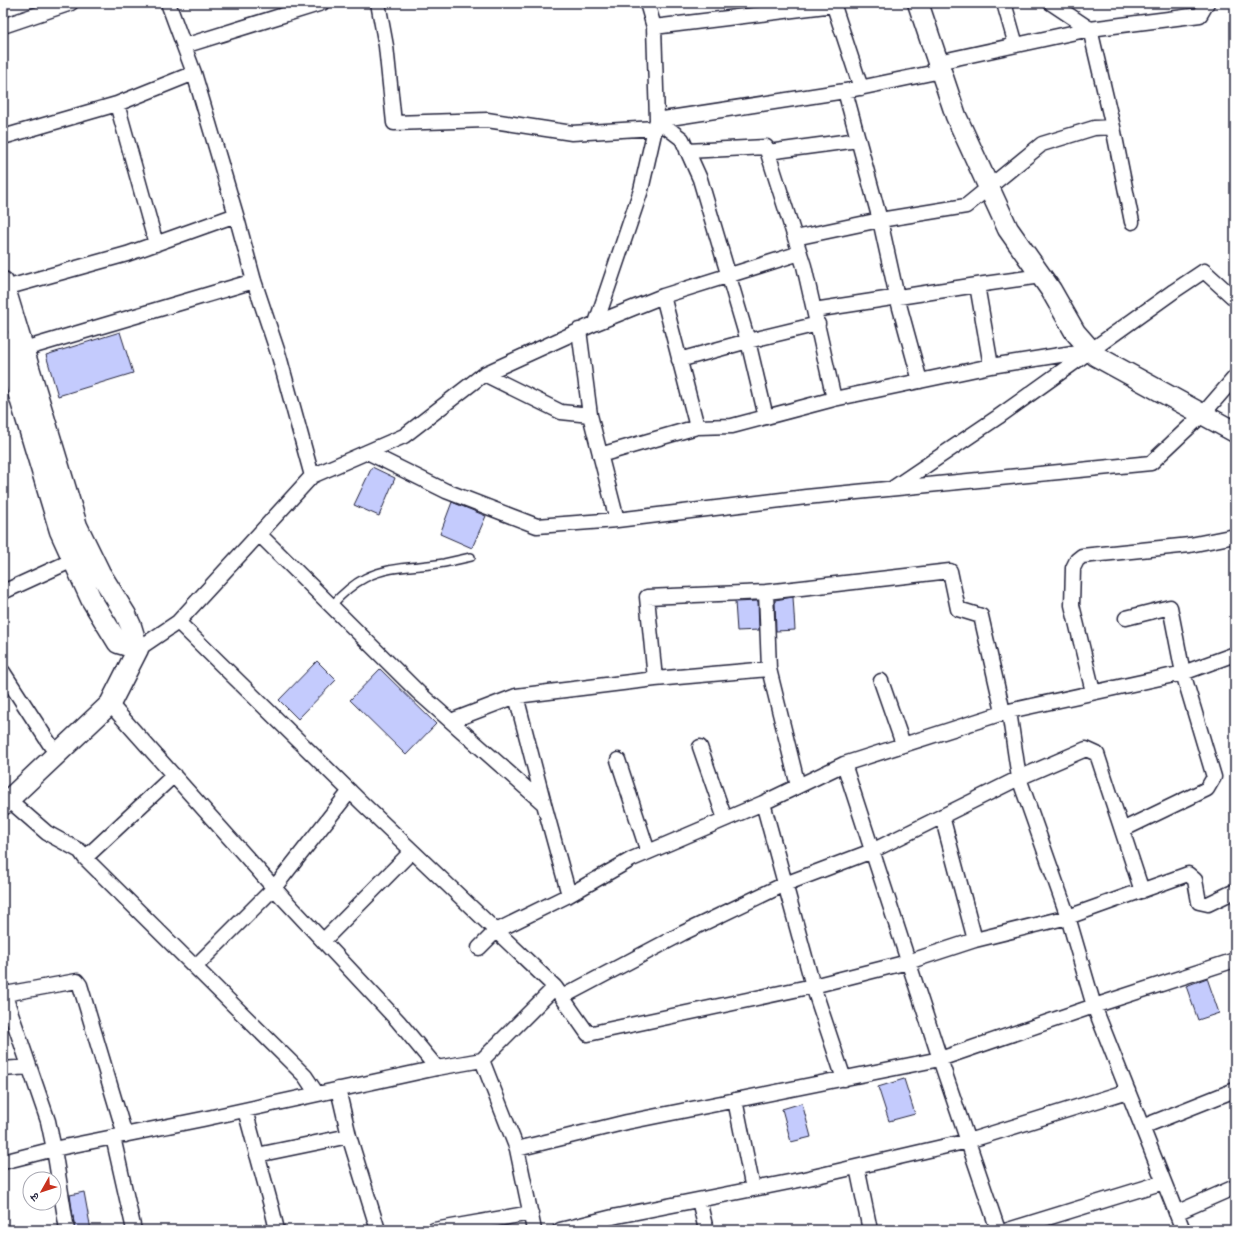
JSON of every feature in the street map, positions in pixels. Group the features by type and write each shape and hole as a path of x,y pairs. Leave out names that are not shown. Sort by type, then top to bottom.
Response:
{"street":[{"path":"3,26 71,3"},
{"path":"168,3 194,73 254,281 279,356 312,476"},
{"path":"184,46 322,3"},
{"path":"378,3 386,46 394,123 487,120 572,133 656,124 861,88 1016,45 1090,28 1200,15 1207,3"},
{"path":"596,323 641,190 656,124 654,26 648,3"},
{"path":"918,3 956,116 1008,229 1051,290 1075,332 1096,356 1235,432"},
{"path":"1004,3 1016,45"},
{"path":"1051,3 1090,28 1113,127 1132,222"},
{"path":"654,26 833,4 861,88"},
{"path":"3,137 117,104 194,73"},
{"path":"845,91 880,220 920,381"},
{"path":"117,104 156,244"},
{"path":"656,124 682,140 700,179 748,340 766,417"},
{"path":"795,238 880,220 966,206 1042,144 1094,128 1113,127"},
{"path":"768,152 858,140"},
{"path":"688,151 766,147 800,253 818,324 834,399"},
{"path":"138,649 126,615 100,573 77,526 4,285 127,254 236,215"},
{"path":"5,798 113,700 138,649 178,622 312,476 404,436 484,374 579,330 663,296 800,253"},
{"path":"891,489 998,416 1204,271 1235,299"},
{"path":"814,310 977,284 1041,276"},
{"path":"24,349 254,281"},
{"path":"977,284 991,366"},
{"path":"663,296 697,427"},
{"path":"679,360 748,340 818,324"},
{"path":"579,330 590,415 617,520"},
{"path":"3,342 60,531 91,599 118,643 138,649"},
{"path":"600,455 697,427 732,426 834,399 991,366 1091,350"},
{"path":"484,374 561,412 590,415"},
{"path":"368,452 446,491 537,526 617,520 806,497 1151,463 1203,414 1235,377"},
{"path":"258,534 418,692 544,804"},
{"path":"1093,692 1072,605 1073,568 1077,560 1082,556 1190,545 1235,536"},
{"path":"3,592 73,560"},
{"path":"655,679 648,597 766,592 950,571 958,608 981,616 1006,711 1019,778 1068,917 1094,1006 1183,1230"},
{"path":"766,592 769,669 798,786"},
{"path":"1122,830 1207,789 1214,778 1183,673 1170,607 1126,618"},
{"path":"178,622 350,791 559,992 588,1034 813,986 908,962 975,940 1068,917 1188,874 1194,880 1199,902 1208,904 1235,891"},
{"path":"479,948 496,931 569,895 632,859 763,803 844,764 1006,711 1183,673 1235,654"},
{"path":"451,721 516,696 655,679 769,669"},
{"path":"4,676 51,746"},
{"path":"881,681 903,744"},
{"path":"516,696 569,895"},
{"path":"5,798 51,746 96,706 113,700"},
{"path":"113,700 174,775 274,888 398,1021 437,1068"},
{"path":"700,747 725,819"},
{"path":"3,1162 54,1149 245,1110 437,1068 482,1060 559,992 785,884 872,851 1019,778 1086,749 1097,754 1142,891"},
{"path":"618,760 648,852"},
{"path":"844,764 940,1060 998,1230"},
{"path":"85,858 174,775"},
{"path":"195,967 274,888 350,791"},
{"path":"5,798 47,833 80,851 85,858 305,1076 317,1094"},
{"path":"763,803 813,986 844,1079"},
{"path":"942,816 975,940"},
{"path":"323,941 412,851"},
{"path":"517,1149 628,1122 940,1060 1094,1006 1235,960"},
{"path":"67,1230 54,1149 48,1122 4,992 77,981 80,985 119,1136 134,1230"},
{"path":"482,1060 517,1149 534,1230"},
{"path":"3,1069 29,1067"},
{"path":"338,1089 349,1136 378,1230"},
{"path":"1142,1127 1235,1090"},
{"path":"560,1230 617,1216 857,1167 968,1141 1128,1091"},
{"path":"735,1100 753,1189"},
{"path":"245,1110 277,1230"},
{"path":"257,1155 349,1136"},
{"path":"857,1167 870,1230"},
{"path":"1008,1230 1164,1182"},
{"path":"1176,1213 1235,1188"},
{"path":"699,1200 706,1230"},
{"path":"434,1230 531,1213"}],"lane":[{"path":"331,606 349,588 378,573 400,568 444,563 471,557"}],"building":[{"path":"120,332 133,373 58,396 46,355"},
{"path":"372,467 395,478 379,516 354,505"},
{"path":"452,502 486,516 472,548 440,534"},
{"path":"793,597 795,630 776,631 775,600"},
{"path":"758,601 759,630 737,631 735,602"},
{"path":"317,661 336,680 298,719 279,700"},
{"path":"380,669 436,724 406,755 350,700"},
{"path":"1207,978 1219,1013 1198,1020 1186,986"},
{"path":"904,1079 915,1114 889,1121 878,1087"},
{"path":"802,1103 811,1137 791,1142 782,1109"},
{"path":"84,1192 91,1230 75,1230 70,1195"}]}
